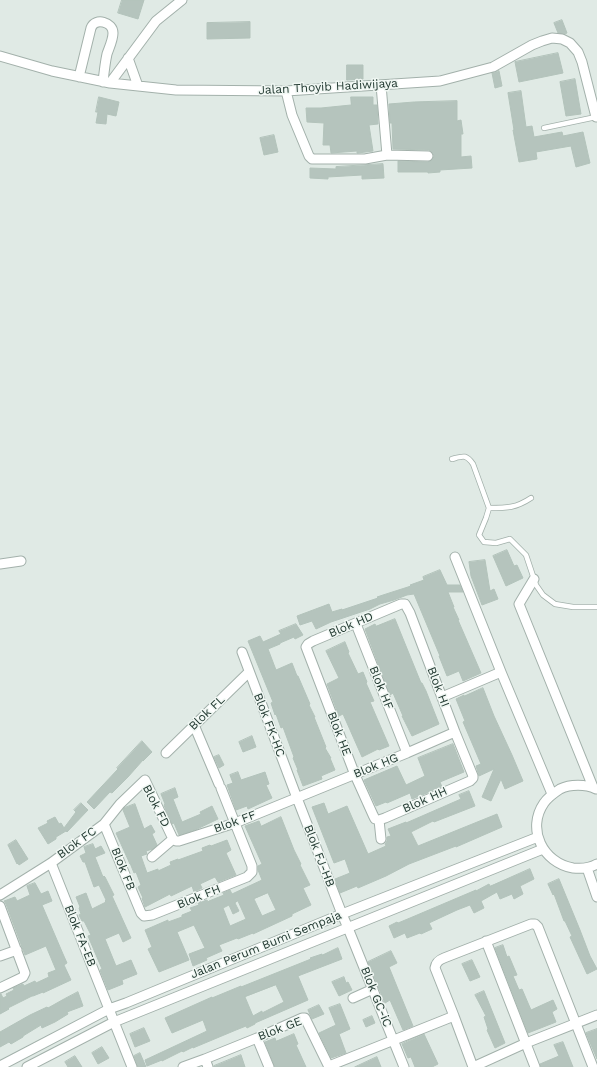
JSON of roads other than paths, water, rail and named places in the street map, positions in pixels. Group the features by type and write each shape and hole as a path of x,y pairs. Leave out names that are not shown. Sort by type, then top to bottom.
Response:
{"street":[{"path":"106,83 128,58 156,21 182,0"},
{"path":"79,77 90,28 94,23 100,22 109,25 113,30 113,35 106,56 106,83"},
{"name":"Jalan Thoyib Hadiwijaya","path":"0,56 52,71 106,83 176,90 286,91 434,82 493,67 532,45 552,38 562,39 570,43 578,52 596,116"},
{"path":"128,58 138,86"},
{"path":"381,85 387,155"},
{"path":"286,91 292,115 309,156 312,159 364,159 387,155 428,156"},
{"path":"455,557 552,794"},
{"path":"0,564 21,561"},
{"path":"534,579 519,604 595,789"},
{"name":"Blok HD","path":"307,651 306,647 308,644 401,604"},
{"name":"Blok HI","path":"401,604 405,604 408,608 455,732 473,773"},
{"name":"Blok HF","path":"356,624 407,753"},
{"name":"Blok HE","path":"307,651 355,775 376,818 381,839"},
{"name":"Blok FK-HC","path":"242,652 297,798"},
{"name":"Blok FL","path":"166,753 249,672"},
{"path":"442,697 501,672"},
{"path":"194,725 235,823"},
{"name":"Blok HG","path":"297,798 455,732"},
{"name":"Blok HH","path":"376,818 392,815 470,781 473,778 473,773"},
{"name":"Blok FD","path":"104,824 120,804 145,780 173,839"},
{"path":"595,789 578,785 564,787 552,794 544,803 539,814 537,825 538,837 543,849 552,860 565,867 579,869 597,864"},
{"name":"Blok FF","path":"173,839 179,841 235,823 297,798"},
{"name":"Blok FJ-HB","path":"297,798 348,928"},
{"name":"Blok FH","path":"143,914 144,916 152,915 248,877 252,872 252,866 235,823"},
{"name":"Blok FC","path":"0,895 51,863 104,824"},
{"name":"Blok FB","path":"104,824 143,914"},
{"name":"Jalan Perum Bumi Sempaja","path":"0,1066 109,1009 342,914 538,837"},
{"path":"152,858 173,839"},
{"name":"Jalan Perum Bumi Sempaja","path":"27,1067 114,1022 543,849"},
{"name":"Blok FA-EB","path":"51,863 132,1067"},
{"path":"587,868 597,897"},
{"path":"0,906 25,970 24,975 0,988"},
{"path":"592,1067 575,1024 538,927 535,924 531,924 444,958 438,961 435,965 473,1067 526,1043 575,1024 597,1015"},
{"name":"Blok GC-iC","path":"348,928 404,1067"},
{"path":"486,941 536,1067"},
{"path":"0,956 17,950"},
{"path":"353,998 373,989"},
{"path":"329,1066 454,1016"},
{"name":"Blok GE","path":"183,1067 206,1063 302,1018 305,1018 329,1066"},
{"path":"257,1038 269,1067"}],"lane":[{"path":"544,128 596,116"},
{"path":"452,459 466,456 473,464 489,508 478,535 484,542 496,543 510,539 526,555 536,585 543,595 555,604 572,607 597,607"},
{"path":"489,508 514,507 531,498"}]}
